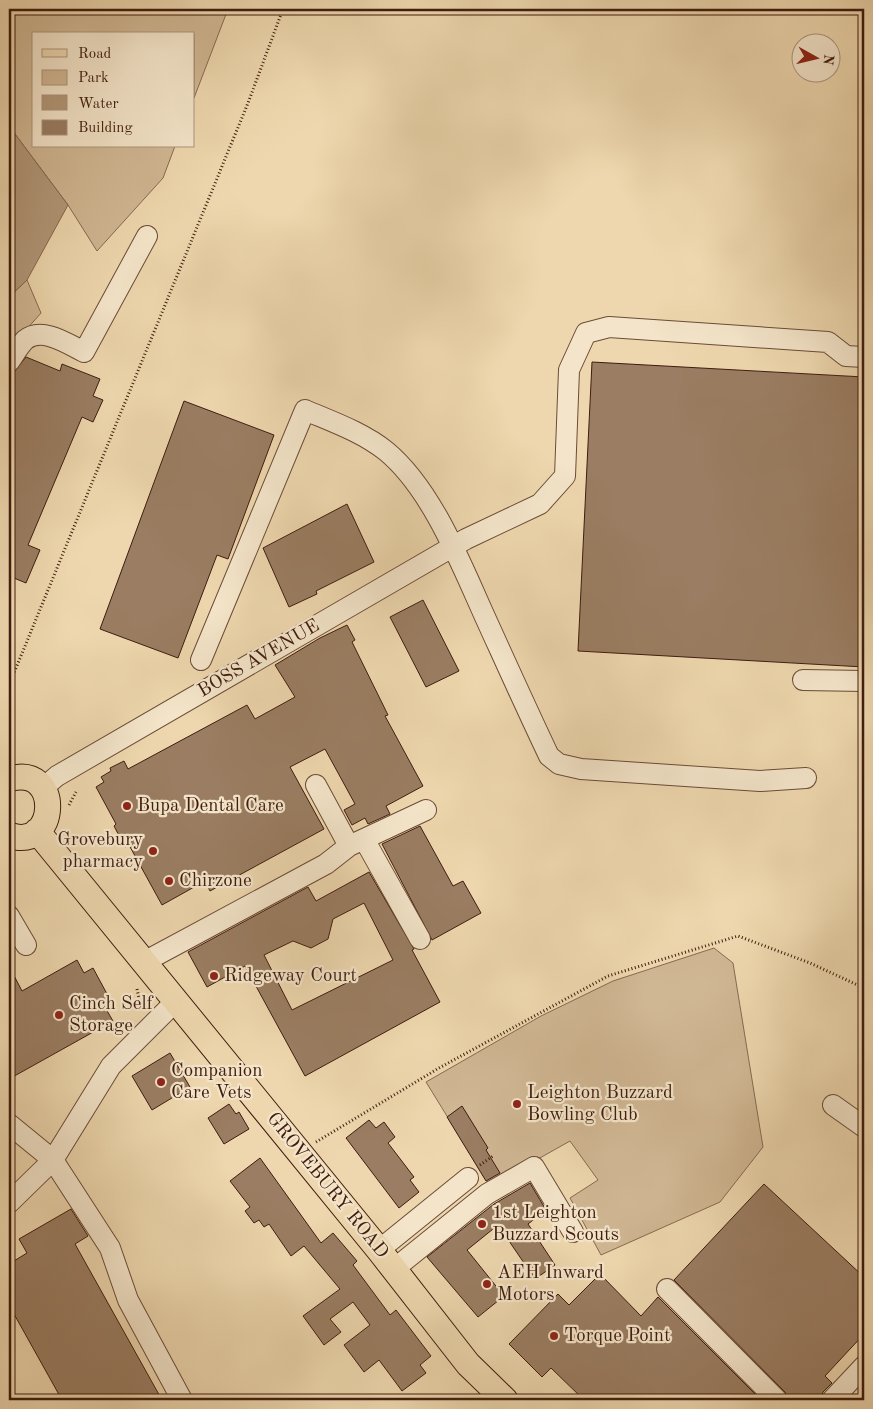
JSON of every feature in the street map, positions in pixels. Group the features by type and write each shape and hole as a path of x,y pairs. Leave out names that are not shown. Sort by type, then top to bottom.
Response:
{"main road":[{"path":"9,779 21,776 31,779 43,788 49,807 47,817 37,831 24,837 9,835"},
{"name":"GROVEBURY ROAD","path":"37,831 142,963 394,1269 468,1364 504,1400"}],"street":[{"path":"9,362 26,339 39,335 50,335 84,352 147,236"},
{"name":"BOSS AVENUE","path":"43,788 57,776 453,546 478,532 540,504 565,476 569,370 586,332 609,327 828,342 846,356 864,357"},
{"path":"201,660 305,410 350,429 388,452 426,499 453,546 548,756 559,764 581,769 760,781 806,778"},
{"path":"803,680 864,681"},
{"path":"316,785 357,843 420,939"},
{"path":"142,963 326,864 357,843 426,810"},
{"path":"9,916 26,945"},
{"path":"9,1202 53,1160 111,1066 174,1002"},
{"path":"833,1105 864,1126"},
{"path":"9,1124 53,1160 110,1248 128,1300 182,1400"},
{"path":"394,1269 487,1194 534,1167 573,1232"},
{"path":"378,1250 473,1172"},
{"path":"667,1289 777,1400"},
{"path":"832,1400 864,1366"}],"path":[{"path":"9,685 248,103 282,9"},
{"path":"298,1152 439,1068 608,976 738,936 810,964 864,988"},
{"path":"473,1172 493,1156"}],"green space":[{"path":"9,9 228,9 195,95 195,32 32,32 32,148 174,148 163,178 97,251 68,205 9,126"},
{"path":"27,280 41,313 9,349 9,297"},
{"path":"714,948 733,963 763,1147 720,1202 601,1255 570,1198 598,1180 570,1141 490,1186 426,1082 541,1016 613,981"}],"water":[{"path":"9,126 68,205 27,280 9,297"}],"building":[{"path":"26,357 60,371 62,364 100,379 93,396 103,400 93,422 82,417 28,545 40,550 26,583 9,576 9,386 14,372"},
{"path":"592,362 864,377 864,667 578,651"},
{"path":"184,401 274,435 228,559 217,555 178,658 100,629"},
{"path":"347,504 374,562 316,591 317,594 289,607 263,548"},
{"path":"423,600 459,671 426,687 390,617"},
{"path":"347,625 355,640 352,642 388,715 385,716 423,786 386,806 390,814 368,824 365,818 352,825 344,810 355,804 325,749 290,767 324,829 210,891 205,881 162,905 129,845 125,847 114,826 116,824 96,787 104,782 101,777 111,771 110,768 124,761 128,769 247,705 255,719 295,697 275,665 320,638"},
{"path":"420,826 453,886 463,881 481,913 432,940 382,844"},
{"name":"Ridgeway Court","path":"369,872 414,949 412,950 440,1002 305,1076 245,966 207,987 188,952 308,887 316,901","holes":["364,903 393,960 292,1010 264,955 293,941 311,948 328,939 333,919"]},
{"name":"Cinch Self Storage","path":"77,960 84,973 93,968 113,1005 106,1009 113,1021 9,1079 9,966 22,991"},
{"name":"Companion Care Vets","path":"170,1053 190,1087 152,1110 132,1076"},
{"path":"229,1104 236,1114 239,1112 249,1129 224,1144 208,1118"},
{"path":"462,1106 488,1148 486,1150 500,1173 486,1181 447,1117"},
{"path":"369,1120 376,1128 384,1122 395,1137 388,1143 414,1177 410,1180 419,1192 399,1208 346,1138"},
{"path":"260,1158 321,1243 333,1233 357,1261 353,1265 390,1315 396,1310 431,1356 420,1365 426,1373 402,1391 379,1360 364,1372 344,1345 370,1325 353,1302 330,1319 341,1332 324,1345 303,1316 340,1289 304,1246 291,1256 269,1224 264,1227 259,1220 254,1223 245,1211 250,1207 230,1181"},
{"path":"530,1183 546,1210 528,1224 555,1265 535,1279 498,1225 467,1250 504,1296 478,1317 427,1257 494,1204"},
{"path":"764,1184 864,1277 864,1334 825,1376 832,1383 823,1392 820,1400 789,1400 785,1392 674,1280"},
{"path":"71,1209 88,1236 75,1244 162,1400 62,1400 9,1305 9,1264 27,1253 19,1239"},
{"path":"600,1274 641,1316 658,1297 761,1400 584,1400 551,1368 542,1377 509,1344 558,1294 569,1305"}],"place":[{"name":"Bupa Dental Care","path":"127,806"},
{"name":"Grovebury pharmacy","path":"153,851"},
{"name":"Chirzone","path":"169,881"},
{"name":"Ridgeway Court","path":"214,976"},
{"name":"Cinch Self Storage","path":"59,1015"},
{"name":"Companion Care Vets","path":"161,1082"},
{"name":"Leighton Buzzard Bowling Club","path":"517,1104"},
{"name":"1st Leighton Buzzard Scouts","path":"482,1224"},
{"name":"AEH Inward Motors","path":"487,1284"},
{"name":"Torque Point","path":"554,1336"}]}
